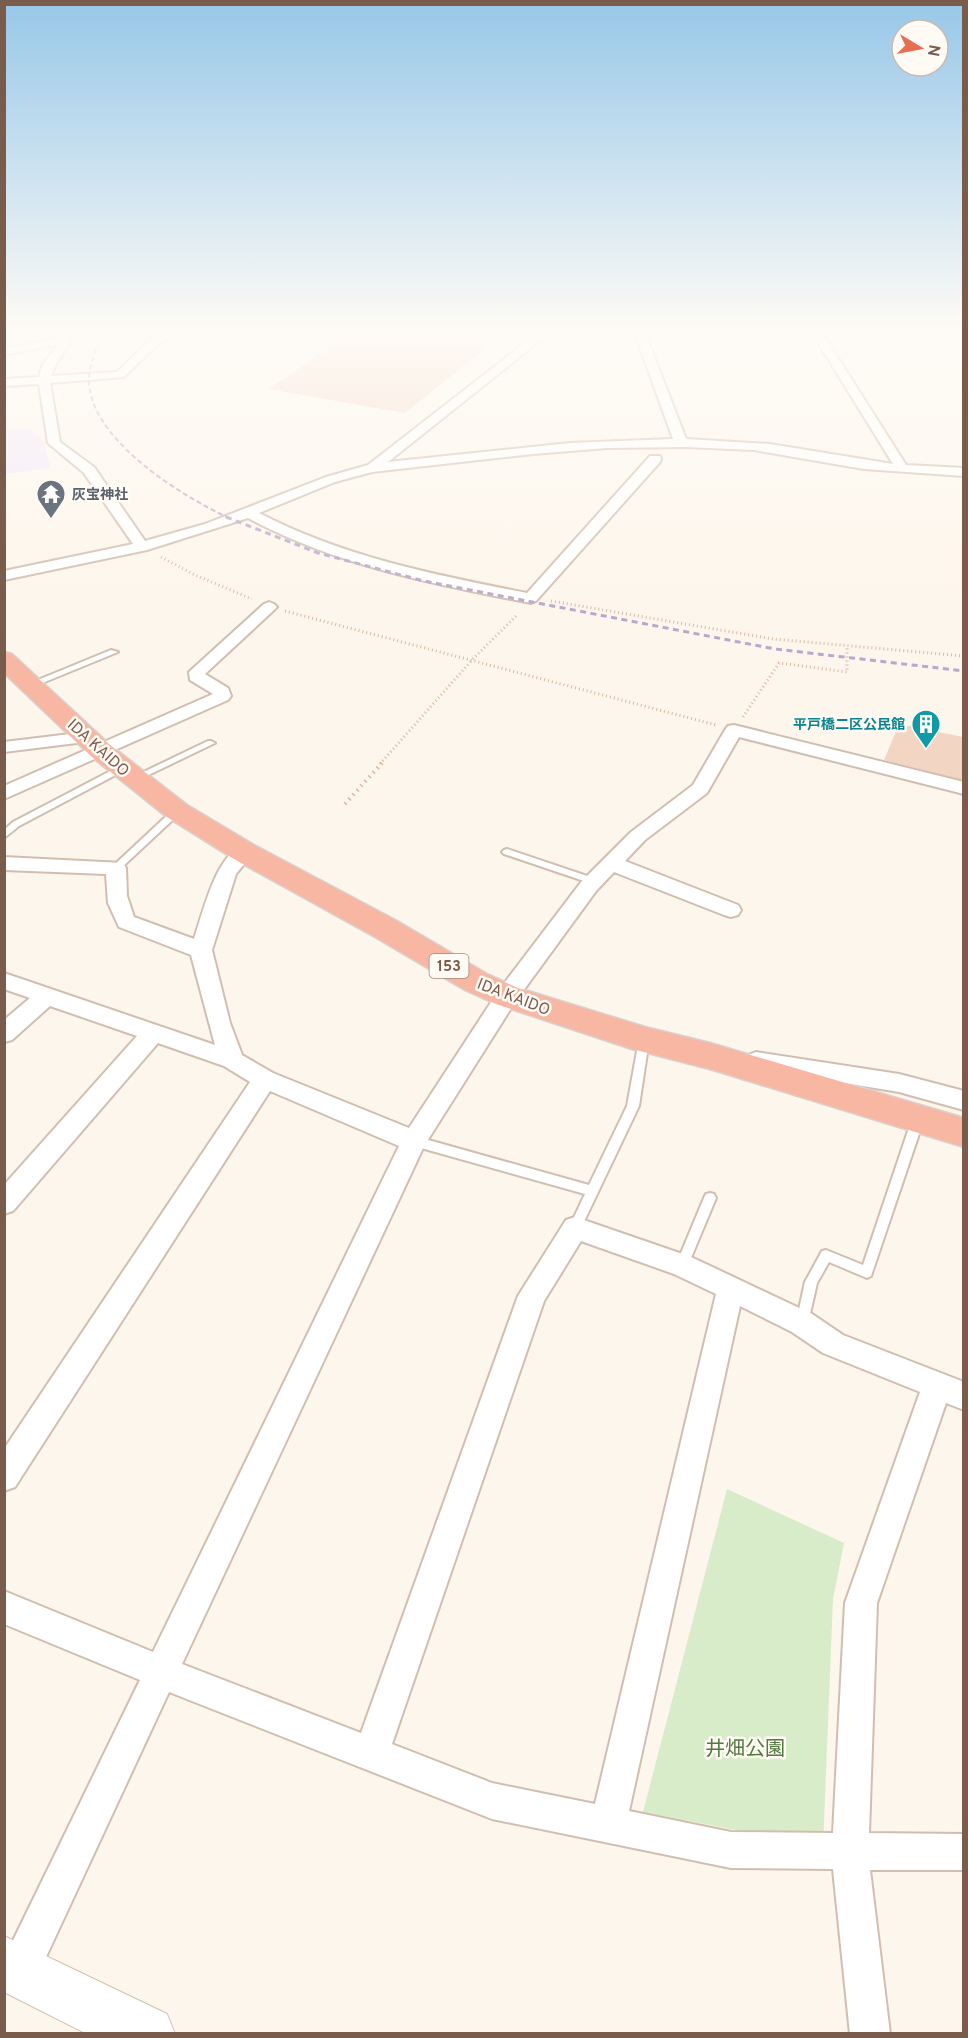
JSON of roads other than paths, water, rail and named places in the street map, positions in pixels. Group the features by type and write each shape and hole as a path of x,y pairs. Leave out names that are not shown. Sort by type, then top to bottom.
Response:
{"highway":[{"name":"IDA KAIDO","path":"4,659 111,759 177,811 243,852 386,929 476,982 507,996 644,1040 710,1056 963,1133"}],"street":[{"path":"51,423 54,443 89,470 142,547"},
{"path":"372,468 429,423"},
{"path":"673,423 681,444"},
{"path":"873,423 902,469"},
{"path":"4,576 142,547 249,513 303,489 372,468 559,447 681,444 758,446 807,452 879,467 963,472"},
{"path":"249,513 300,540 369,562 441,581 531,598 656,459"},
{"path":"4,794 111,759 222,696 222,693 195,676 197,672 269,607"},
{"path":"147,2034 12,1967 160,1672 414,1140 507,996 593,881 638,836 700,789 734,730 963,788"},
{"path":"4,747 111,759"},
{"path":"232,1060 219,1023 201,950 227,872 243,852"},
{"path":"4,863 116,868 114,886 118,906 126,922 201,950"},
{"path":"610,863 731,910"},
{"path":"4,981 232,1060 266,1078 414,1140"},
{"path":"4,1034 48,995"},
{"path":"4,1203 153,1033"},
{"path":"710,1056 821,1070 899,1083 963,1101"},
{"path":"4,1476 266,1078"},
{"path":"371,1754 532,1296 575,1228 682,1265 802,1323 833,1344 950,1391 861,1603 850,1852 870,2034"},
{"path":"608,1826 731,1287"},
{"path":"4,1607 160,1672 492,1801 731,1850 963,1852"}],"lane":[{"path":"32,684 114,652"},
{"path":"4,835 16,824 111,759 211,743"},
{"path":"116,868 177,811"},
{"path":"507,852 593,881"},
{"path":"575,1228 633,1106 644,1040"},
{"path":"802,1323 811,1282 826,1255 867,1272 918,1119"},
{"path":"414,1140 592,1191"},
{"path":"682,1265 710,1198"}],"railway":[{"path":"104,423 116,439 161,478 229,518"},
{"path":"226,517 318,553 424,581 775,649 964,671"}],"place":[{"name":"灰宝神社","path":"51,520"},
{"name":"平戸橋二区公民館","path":"926,750"}],"park label":[{"name":"井畑公園","path":"745,1748"}]}
